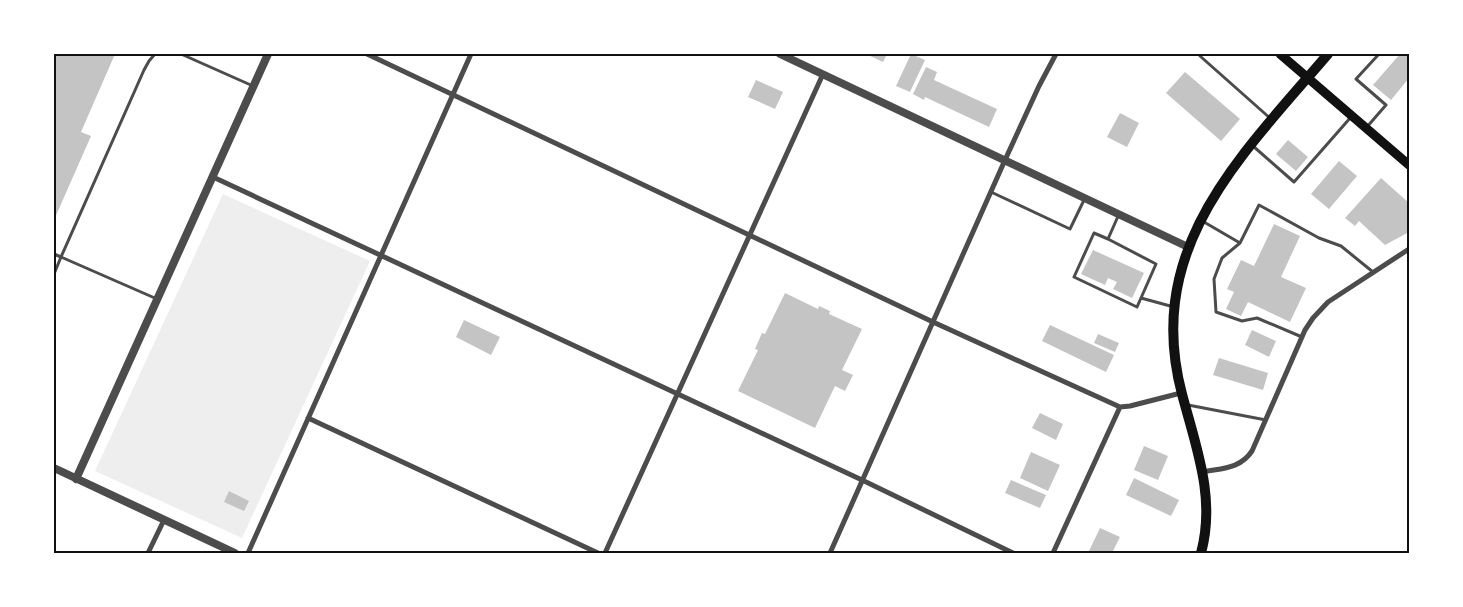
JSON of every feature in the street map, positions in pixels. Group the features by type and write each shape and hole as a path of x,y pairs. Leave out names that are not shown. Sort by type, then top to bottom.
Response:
{"main road":[{"path":"1280,54 1409,166"},
{"path":"1201,553 1206,512 1203,472 1198,448 1181,393 1175,352 1175,307 1179,280 1188,247 1200,220 1227,175 1328,54"}],"street":[{"path":"76,479 268,54"},
{"path":"367,54 933,322 1120,407 1181,393"},
{"path":"248,553 471,54"},
{"path":"780,54 1188,247"},
{"path":"830,553 1005,160 1056,54"},
{"path":"605,553 823,74"},
{"path":"212,177 862,480 1013,553"},
{"path":"1203,472 1237,465 1246,459 1252,451 1302,338 1313,318 1328,302 1409,249"},
{"path":"1053,553 1120,407"},
{"path":"308,418 598,553"},
{"path":"54,468 235,553"},
{"path":"148,553 164,520"}],"lane":[{"path":"54,274 144,70 155,54"},
{"path":"181,54 253,86"},
{"path":"1202,54 1200,56 1271,120"},
{"path":"1366,128 1386,105 1356,79 1379,54"},
{"path":"1251,144 1294,182 1352,116"},
{"path":"991,192 1070,229 1085,198"},
{"path":"1302,338 1257,318 1242,321 1216,312 1214,279 1222,258 1240,243 1259,205 1320,238 1341,246 1373,272"},
{"path":"1108,240 1120,214"},
{"path":"1200,220 1240,243"},
{"path":"1094,233 1156,264 1141,298 1137,307 1074,277 1094,233"},
{"path":"54,254 157,299"},
{"path":"1141,298 1175,307"},
{"path":"1185,405 1266,420"}],"shaded area":[{"path":"223,194 370,261 242,538 95,471"}],"building":[{"path":"54,54 115,54 81,132 91,136 54,220"},
{"path":"866,54 887,54 883,62"},
{"path":"911,54 925,60 910,92 896,86"},
{"path":"1400,54 1409,54 1409,78 1391,100 1373,85"},
{"path":"926,67 937,72 934,80 997,109 989,127 925,97 924,100 913,94"},
{"path":"1185,72 1240,119 1221,141 1166,93"},
{"path":"756,80 783,92 775,109 748,97"},
{"path":"1120,113 1139,123 1127,147 1107,137"},
{"path":"1288,140 1308,157 1296,171 1276,154"},
{"path":"1339,161 1357,176 1329,209 1311,194"},
{"path":"1381,178 1409,203 1409,232 1385,245 1359,221 1355,226 1345,218"},
{"path":"1274,224 1300,236 1281,277 1306,288 1290,322 1248,302 1241,316 1226,309 1234,292 1227,289 1241,260 1254,266"},
{"path":"1093,250 1144,273 1132,298 1113,289 1117,282 1108,278 1105,285 1081,274"},
{"path":"785,293 818,309 819,306 830,311 829,314 862,329 842,370 853,375 845,391 835,386 815,428 738,391 758,350 755,349 762,333 765,334"},
{"path":"464,320 500,337 491,355 456,337"},
{"path":"1050,325 1114,355 1106,372 1042,341"},
{"path":"1252,330 1276,341 1269,357 1245,345"},
{"path":"1098,334 1119,343 1115,352 1094,343"},
{"path":"1219,358 1268,373 1263,390 1213,375"},
{"path":"1040,413 1063,424 1056,440 1032,428"},
{"path":"1144,446 1168,456 1158,480 1134,470"},
{"path":"1031,452 1060,465 1048,491 1020,478"},
{"path":"1134,478 1179,500 1171,516 1126,495"},
{"path":"1011,480 1046,495 1040,508 1005,493"},
{"path":"229,491 249,501 244,511 224,502"},
{"path":"1100,528 1120,537 1112,553 1094,553 1089,551"}]}
